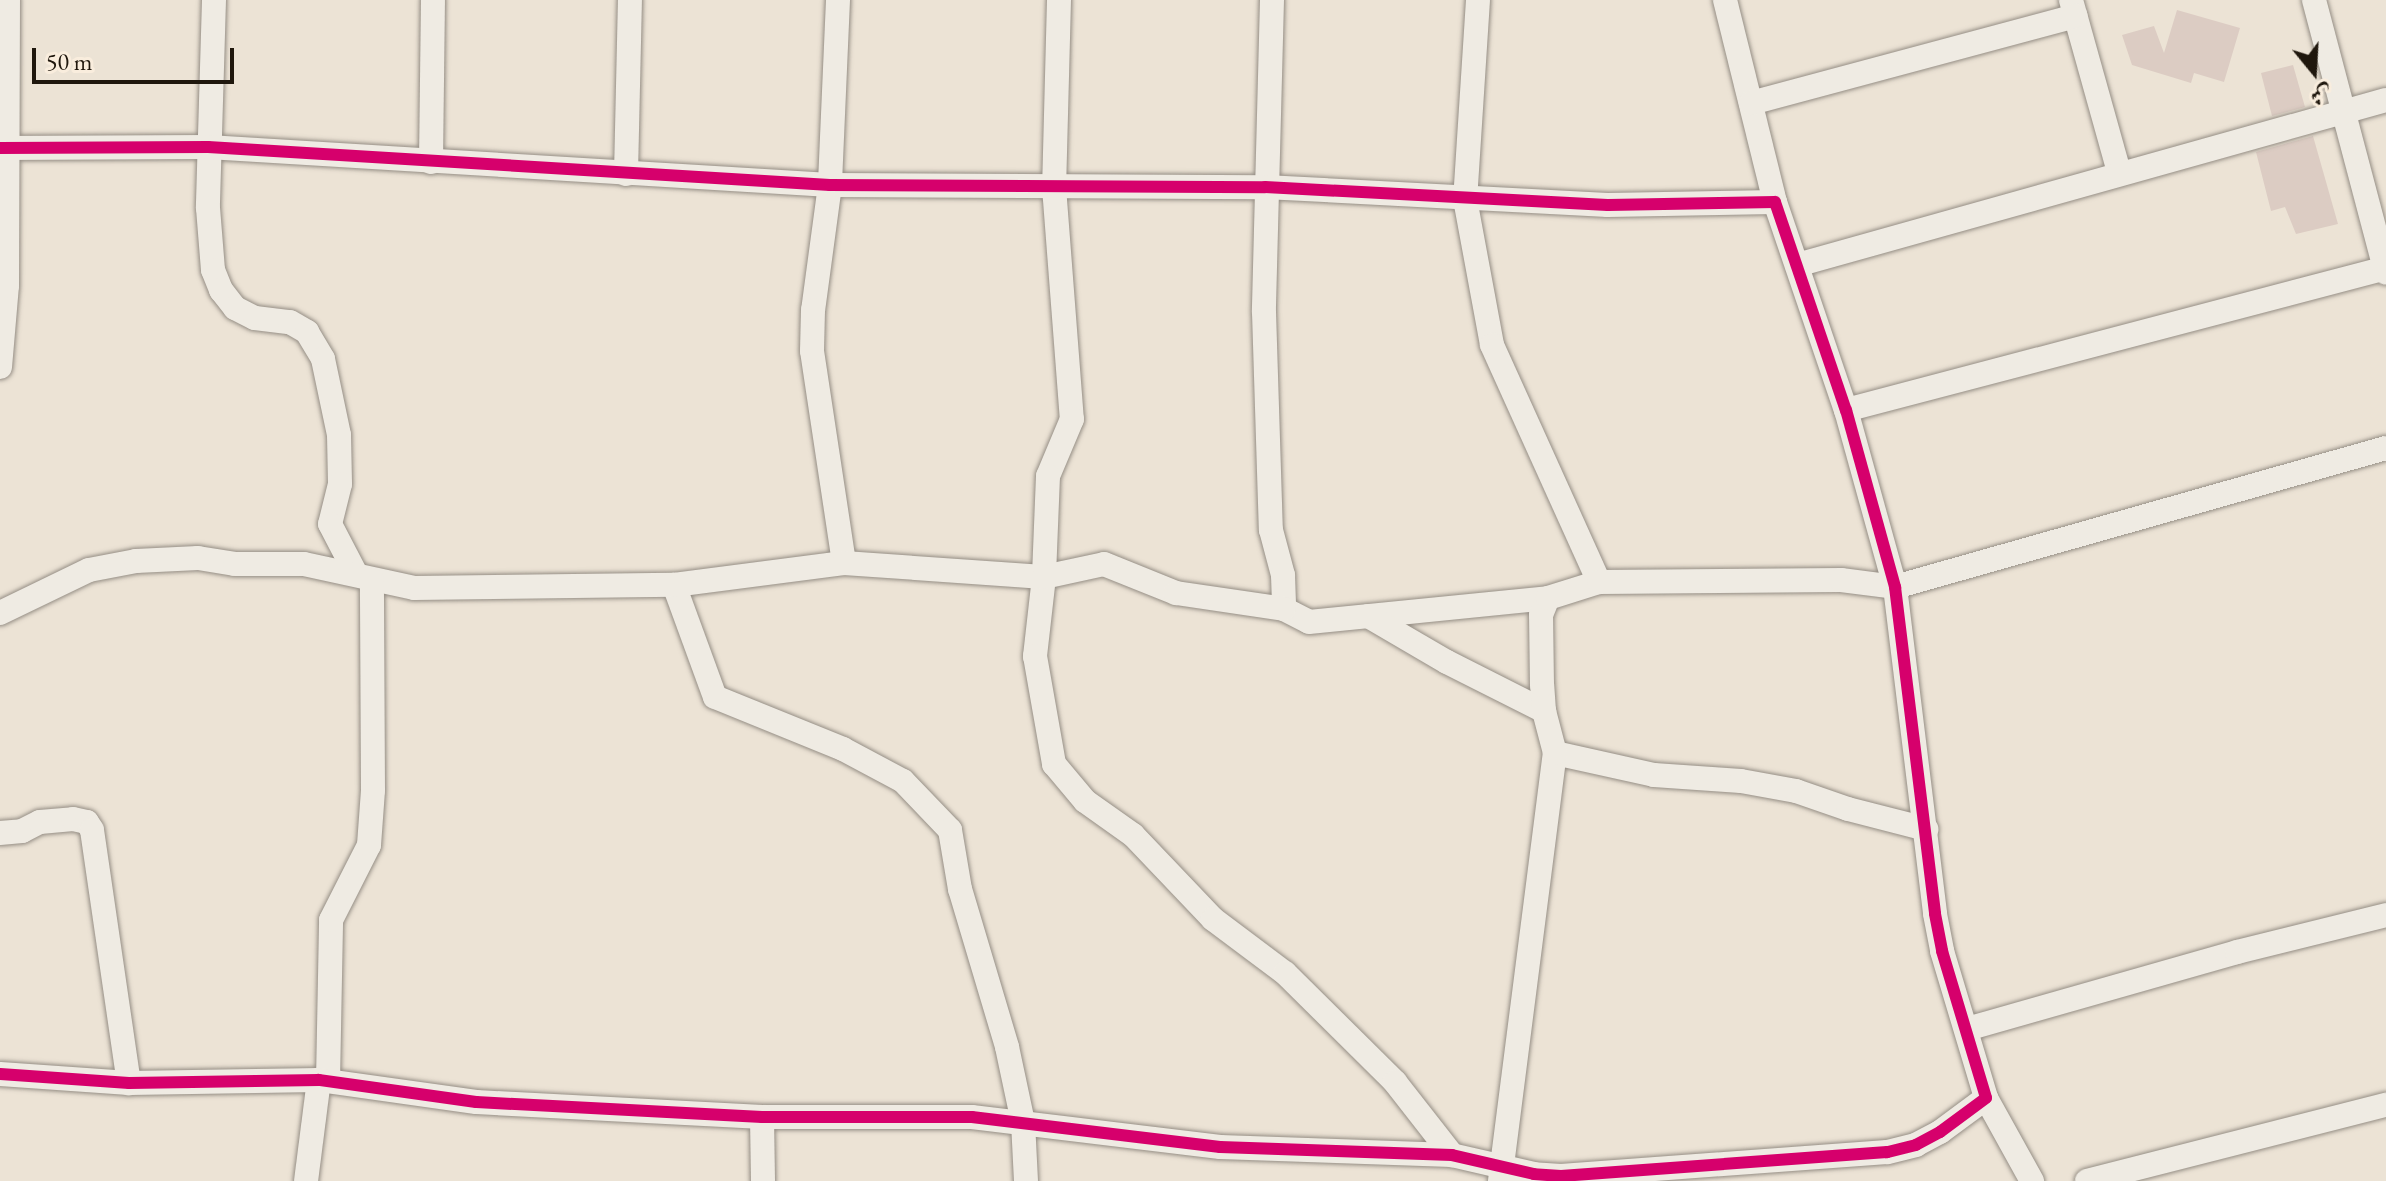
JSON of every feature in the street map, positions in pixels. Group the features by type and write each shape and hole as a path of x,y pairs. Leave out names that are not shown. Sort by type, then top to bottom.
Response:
{"street":[{"path":"0,367 7,286 4,148 8,0"},
{"path":"214,0 208,147 211,252 221,290 235,308 255,318 290,322 307,332 323,359 339,435 340,484 330,524 364,577 373,774 369,845 331,920 324,1080 306,1181"},
{"path":"431,162 433,0"},
{"path":"626,174 630,0"},
{"path":"838,0 830,185 816,282 812,351 844,563"},
{"path":"1059,0 1054,187 1072,419 1048,476 1044,577 1035,656 1054,764 1085,801 1133,835 1213,919 1285,973 1395,1082 1452,1155"},
{"path":"1272,0 1264,312 1271,530 1283,575 1284,609"},
{"path":"1478,0 1465,199 1492,345 1599,582"},
{"path":"1725,0 1775,202 1846,410 1895,587 1942,951 1986,1098 2032,1181"},
{"path":"1846,410 2386,270 2314,0"},
{"path":"1751,103 2074,8 2119,172"},
{"path":"1797,265 2119,172 2386,100"},
{"path":"4,148 208,147 830,185 1265,187 1608,205 1775,202"},
{"path":"0,613 89,570 136,561 198,558 235,564 304,564 414,588 674,585 844,563 1044,577 1104,564 1176,593 1284,609 1309,622 1548,598 1599,582 1841,580 1895,587 2386,448"},
{"path":"674,585 715,697 843,749 903,781 950,830 960,889 990,982 1023,1122 1026,1181"},
{"path":"1503,1173 1555,753 1544,711 1541,615 1548,598"},
{"path":"1368,616 1447,662 1544,711"},
{"path":"1555,753 1654,775 1741,781 1796,791 1848,809 1926,829"},
{"path":"0,833 22,831 40,822 73,819 87,822 92,830 129,1083"},
{"path":"1967,1029 2237,952 2386,915"},
{"path":"0,1074 129,1083 324,1080 476,1102 762,1117 972,1117 1220,1147 1452,1155 1503,1173 1594,1178 1887,1152 1928,1139 1986,1098"},
{"path":"2087,1181 2386,1105"},
{"path":"762,1117 763,1181"}],"building":[{"path":"2177,10 2240,28 2224,82 2194,73 2191,83 2132,65 2122,35 2154,26 2164,53"},
{"path":"2293,65 2305,107 2272,116 2261,73"},
{"path":"2313,136 2338,224 2296,234 2285,207 2271,211 2256,152"}],"cycle path":[{"path":"0,148 208,147 830,185 1265,187 1608,205 1775,202 1846,410 1895,587 1935,914 1942,951 1986,1098 1940,1132 1916,1145 1887,1152 1561,1176 1534,1174 1452,1155 1220,1147 972,1117 762,1117 476,1102 319,1080 129,1083 0,1074"}]}
